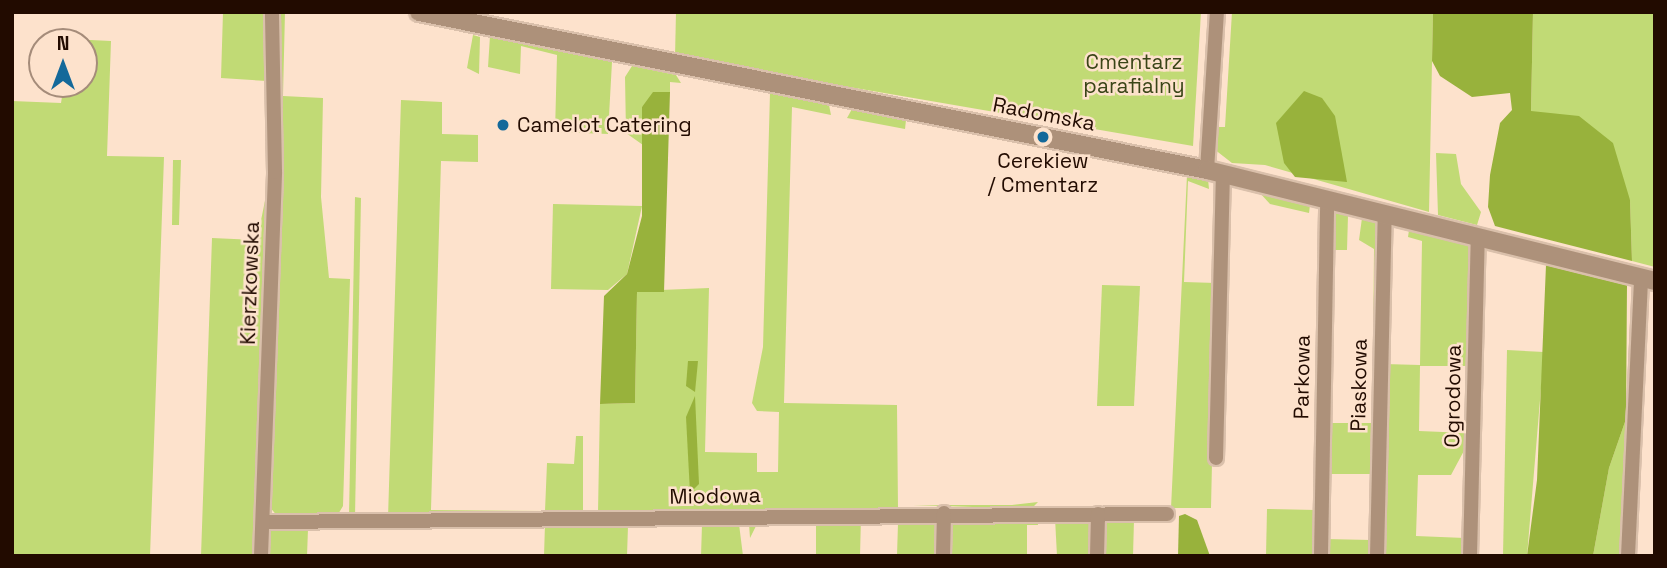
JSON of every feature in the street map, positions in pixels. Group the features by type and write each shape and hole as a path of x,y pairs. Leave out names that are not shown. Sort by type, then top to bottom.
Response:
{"street":[{"name":"Kierzkowska","path":"261,556 276,145 272,12"},
{"name":"Radomska","path":"419,12 1215,171 1648,279"},
{"path":"1216,458 1217,12"},
{"name":"Parkowa","path":"1321,556 1327,200"},
{"name":"Piaskowa","path":"1377,556 1385,214"},
{"name":"Ogrodowa","path":"1470,556 1478,237"},
{"path":"1628,556 1648,279"},
{"name":"Miodowa","path":"263,522 944,513 1167,514"},
{"path":"943,556 944,513"},
{"path":"1097,556 1098,514"}],"green space":[{"path":"223,12 267,12 269,119 267,81 221,78"},
{"path":"279,12 285,12 283,96 323,98 321,197 329,278 350,279 343,506 337,516 279,518 268,505"},
{"name":"Cmentarz parafialny","path":"676,12 1201,12 1193,146 675,57"},
{"path":"1232,12 1433,12 1429,212 1265,165 1232,163 1214,149 1215,127 1225,127"},
{"path":"1433,12 1533,12 1531,111 1579,116 1613,143 1630,200 1632,261 1495,226 1488,207 1490,175 1500,123 1512,110 1510,93 1472,97 1440,76 1432,61"},
{"path":"1533,12 1655,12 1655,267 1632,261 1630,200 1531,112"},
{"path":"473,35 480,37 479,74 467,68"},
{"path":"490,36 612,62 608,134 555,132 557,55 521,46 520,74 488,67"},
{"path":"98,40 111,41 107,156 164,157 150,556 12,556 12,101 61,103 62,98 98,98"},
{"path":"632,66 676,75 681,83 670,82 670,92 642,107 643,145 626,133 625,77"},
{"path":"1304,91 1322,98 1335,116 1347,182 1295,177 1284,163 1276,123"},
{"path":"653,92 670,92 664,292 637,292 635,403 600,404 604,296 627,274 642,216 642,107"},
{"path":"770,93 829,105 831,115 792,107 784,403 897,405 898,509 598,512 600,404 635,403 637,291 709,288 705,452 757,453 757,472 778,472 779,412 757,411 752,403 763,347"},
{"path":"401,100 442,102 442,134 478,135 478,162 441,161 431,510 545,511 547,463 574,464 576,436 583,436 583,515 388,518"},
{"path":"852,109 906,120 905,129 847,118"},
{"path":"1436,153 1456,154 1461,184 1481,212 1477,225 1438,215"},
{"path":"173,160 181,160 179,225 172,225"},
{"path":"1187,175 1208,179 1209,189 1188,181 1184,282 1216,283 1211,508 1171,508"},
{"path":"269,181 255,556 201,556 212,238 257,240"},
{"path":"1259,192 1310,205 1309,213 1270,204"},
{"path":"355,197 361,198 355,517 349,517"},
{"path":"553,204 642,206 627,274 608,290 551,289"},
{"path":"1330,210 1348,215 1347,250 1330,250"},
{"path":"1362,218 1379,223 1373,355 1374,249 1359,240"},
{"path":"1409,230 1473,246 1471,366 1420,366 1419,431 1467,433 1466,447 1451,475 1418,475 1416,536 1465,538 1464,556 1382,556 1384,364 1420,365 1422,241 1408,237"},
{"path":"1546,265 1627,284 1626,419 1609,468 1593,556 1527,556 1537,480"},
{"path":"1102,285 1140,286 1134,406 1097,406"},
{"path":"1507,350 1544,352 1527,556 1503,556"},
{"path":"688,361 698,361 695,392 686,386"},
{"path":"695,396 699,484 690,493 686,417"},
{"path":"1626,419 1621,556 1593,556 1609,468"},
{"path":"1327,423 1372,423 1372,474 1326,474"},
{"path":"1038,502 1031,509 913,505 1012,505"},
{"path":"1267,509 1316,510 1316,556 1266,556"},
{"path":"1185,514 1197,520 1210,556 1178,556 1179,516"},
{"path":"861,516 860,556 816,556 816,523 757,524 750,538 749,524"},
{"path":"1037,517 1038,525 1027,525 1027,556 949,556 949,522"},
{"path":"1091,517 1090,556 1057,556 1055,518"},
{"path":"1103,519 1134,520 1133,556 1103,556"},
{"path":"937,520 939,556 897,556 898,523"},
{"path":"545,524 663,525 628,526 627,556 544,556"},
{"path":"739,524 743,556 701,556 702,525"},
{"path":"271,528 308,529 307,556 265,556"},
{"path":"1325,539 1371,540 1371,556 1325,556"}],"place":[{"name":"Camelot Catering","path":"503,125"},
{"name":"Cerekiew / Cmentarz","path":"1043,137"}]}
